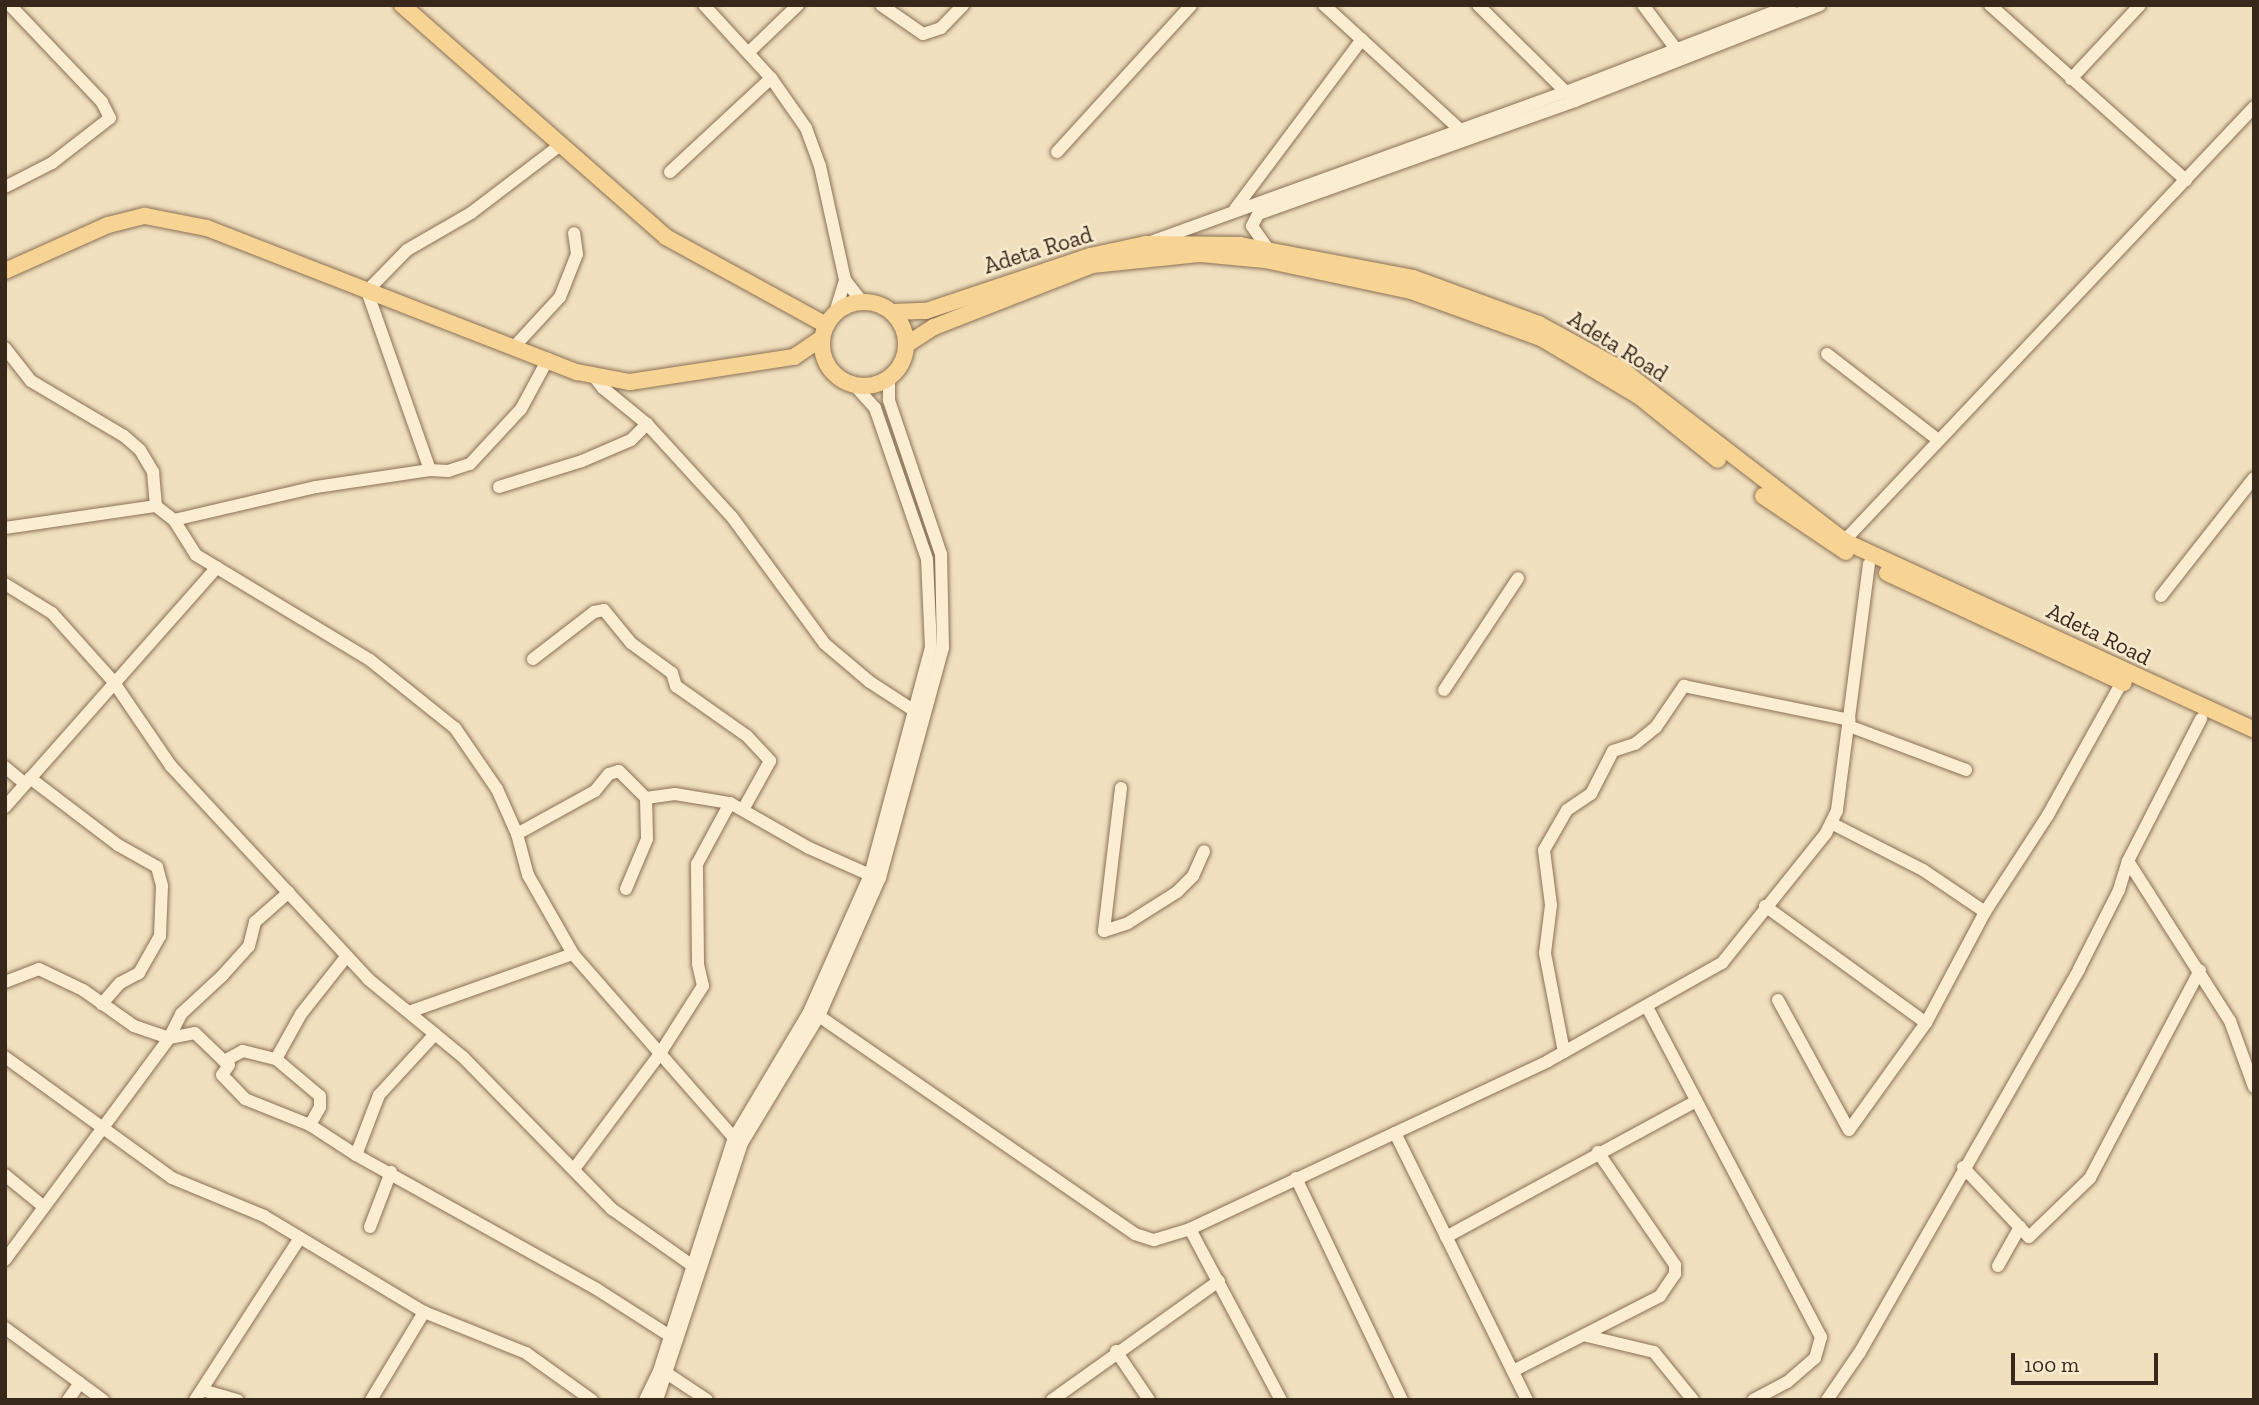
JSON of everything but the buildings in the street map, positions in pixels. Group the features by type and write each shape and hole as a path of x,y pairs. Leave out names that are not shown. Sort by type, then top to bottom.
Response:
{"main road":[{"path":"402,5 559,146 666,237 828,325"},
{"path":"5,271 108,225 145,216 208,228 513,348 593,374 643,382 794,357 828,366 854,385 871,386 889,379 902,364 906,345 902,325 892,313 862,302 828,325 794,357"},
{"name":"Adeta Road","path":"892,313 926,312 1077,260 1146,244 1191,241 1268,249 1378,270 1492,312 1590,364 1640,397 1794,519 1869,564 2201,719 2254,741"},
{"name":"Adeta Road","path":"906,345 934,327 1092,265 1201,254 1265,260 1411,291 1539,324 1621,369 1844,541 2254,730"},
{"path":"828,325 828,366"}],"street":[{"path":"5,187 52,163 110,118 102,102 10,5"},
{"path":"704,5 771,78 806,128 820,166 845,280 862,302"},
{"path":"749,52 798,5"},
{"path":"880,5 923,34 941,29 963,5"},
{"path":"1057,152 1191,5"},
{"path":"1324,5 1458,128"},
{"path":"1478,5 1566,92"},
{"path":"1643,5 1676,49"},
{"path":"1146,244 1458,128 1566,92 1791,5"},
{"path":"1268,249 1252,226 1258,214 1575,101 1820,5"},
{"path":"1990,5 2186,180"},
{"path":"2071,79 2140,5"},
{"path":"1235,209 1362,39"},
{"path":"670,172 771,78"},
{"path":"1844,541 1937,439 2254,107"},
{"path":"430,470 367,291 407,250 471,213 559,146"},
{"path":"513,348 560,297 577,254 574,233"},
{"path":"828,325 845,280"},
{"path":"5,348 31,381 124,436 140,450 153,472 156,506"},
{"path":"1828,354 1937,439"},
{"path":"174,520 215,514 316,487 391,479 430,470 448,471 470,464 521,409 548,359"},
{"path":"593,374 603,388 647,424 732,517 825,644 870,682 916,712"},
{"path":"657,1400 668,1374 734,1138 809,1012 870,876 916,712 943,648 941,554 889,400 889,379"},
{"path":"645,1400 670,1336 690,1264 705,1235 742,1143 819,1016 880,878 927,689 931,648 927,559 875,408 854,385"},
{"path":"499,487 582,461 631,440 647,424"},
{"path":"2161,596 2254,478"},
{"path":"5,528 156,506 174,520 189,548 370,660 455,728 497,789 517,834 528,876 573,954 734,1138"},
{"path":"819,1016 1135,1234 1154,1240 1190,1229 1563,1052 1722,963 1831,823 1844,774 1869,564"},
{"path":"5,807 216,567"},
{"path":"1444,690 1518,578"},
{"path":"5,584 52,613 113,681 171,766 346,957 435,1034 612,1209 690,1264"},
{"path":"533,659 594,612 604,610 631,643 673,673 676,686 747,736 770,761 744,808"},
{"path":"1779,1000 1849,1130 1926,1023 1985,912 2048,815 2122,682"},
{"path":"1563,1052 1545,953 1551,905 1544,850 1567,810 1591,794 1613,751 1635,744 1656,727 1684,686 1850,723 1966,770"},
{"path":"1827,1400 1860,1352 1963,1167 2079,969 2119,890 2128,861 2201,719"},
{"path":"5,767 118,845 157,867 162,887 160,936 139,973 120,983 102,1004"},
{"path":"517,834 594,791 609,774 619,771 646,798 647,839 626,889"},
{"path":"1121,788 1104,931 1128,923 1177,892 1193,876 1204,851"},
{"path":"646,798 675,794 730,803 744,808 809,848 870,876"},
{"path":"574,1169 659,1055 703,986 698,964 698,864 730,803"},
{"path":"1831,823 1923,870 1985,912"},
{"path":"2128,861 2230,1021 2254,1087"},
{"path":"5,1260 103,1130 113,1109 169,1038 181,1014 249,946 255,922 289,892"},
{"path":"1765,906 1926,1023"},
{"path":"409,1012 573,954"},
{"path":"276,1059 301,1014 346,957"},
{"path":"5,982 39,969 102,1004 129,1024 169,1038 195,1033 229,1065 222,1075 245,1099 310,1125 356,1155 391,1172 595,1288 670,1336"},
{"path":"1963,1167 2029,1237 2090,1178 2200,971"},
{"path":"1647,1007 1821,1337 1815,1357 1787,1382 1753,1400"},
{"path":"356,1155 379,1095 435,1034"},
{"path":"224,1061 243,1051 276,1059 320,1096 320,1107 310,1125"},
{"path":"5,1058 172,1178 264,1216 424,1312 526,1353 593,1400"},
{"path":"1446,1237 1598,1152 1695,1102"},
{"path":"1395,1133 1527,1400"},
{"path":"1513,1371 1587,1336 1660,1296 1675,1274 1675,1265 1598,1152"},
{"path":"370,1227 391,1172"},
{"path":"5,1175 44,1207"},
{"path":"1296,1178 1402,1400"},
{"path":"1998,1266 2020,1227"},
{"path":"1190,1229 1281,1400"},
{"path":"238,1400 198,1395 300,1238"},
{"path":"1052,1400 1116,1351 1219,1281"},
{"path":"372,1400 424,1312"},
{"path":"5,1328 103,1400"},
{"path":"1587,1336 1654,1352 1693,1400"},
{"path":"1116,1351 1149,1400"},
{"path":"668,1374 707,1400"},
{"path":"68,1400 80,1383"}]}
